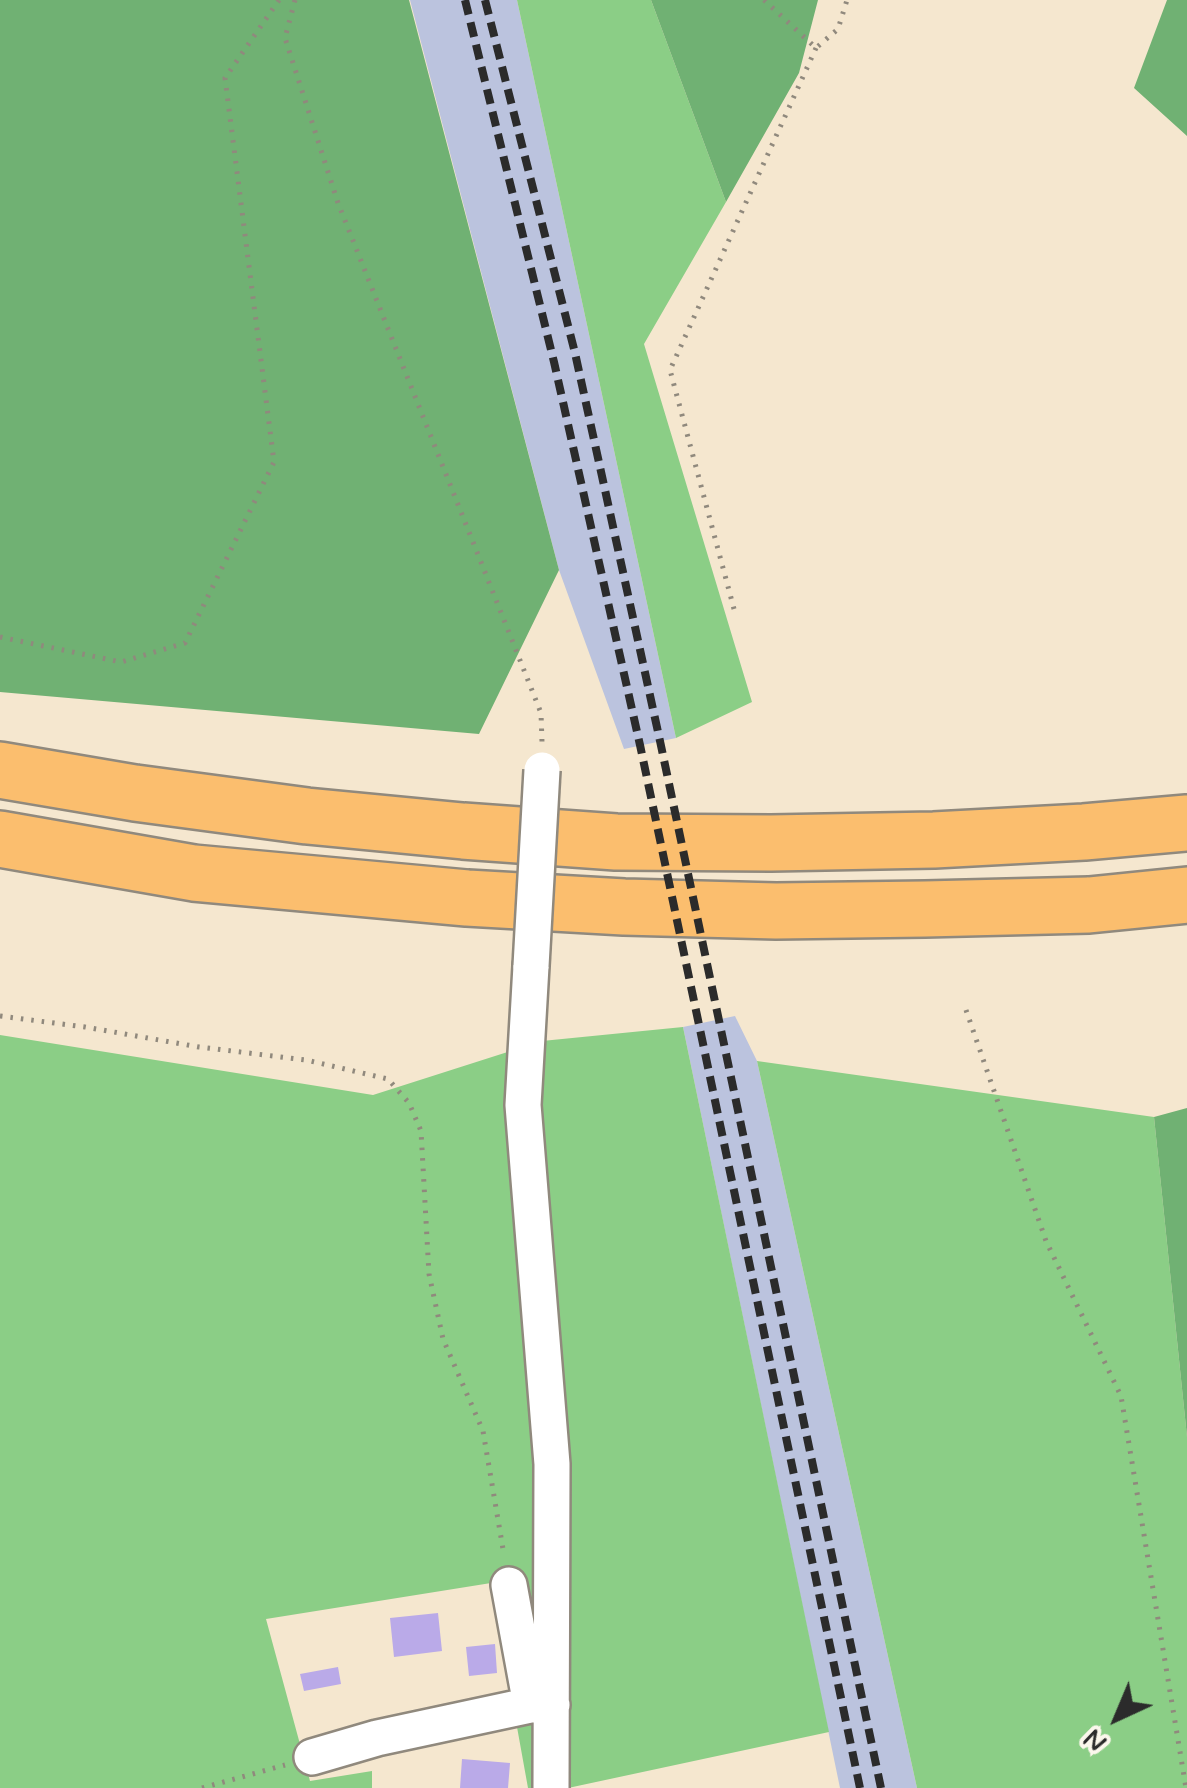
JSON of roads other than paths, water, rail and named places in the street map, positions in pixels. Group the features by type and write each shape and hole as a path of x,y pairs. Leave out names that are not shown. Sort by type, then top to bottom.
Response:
{"highway":[{"path":"0,770 308,816 616,842 934,840 1187,823"},
{"path":"0,839 194,874 466,898 624,906 776,911 924,909 1089,904 1187,895"}],"street":[{"path":"541,1705 552,1464 523,1105 542,770"},
{"path":"509,1585 541,1705 551,1788"},
{"path":"312,1757 377,1738 541,1705"}],"railway":[{"path":"465,0 554,362 640,745 860,1788"},
{"path":"485,0 575,353 881,1788"}]}
